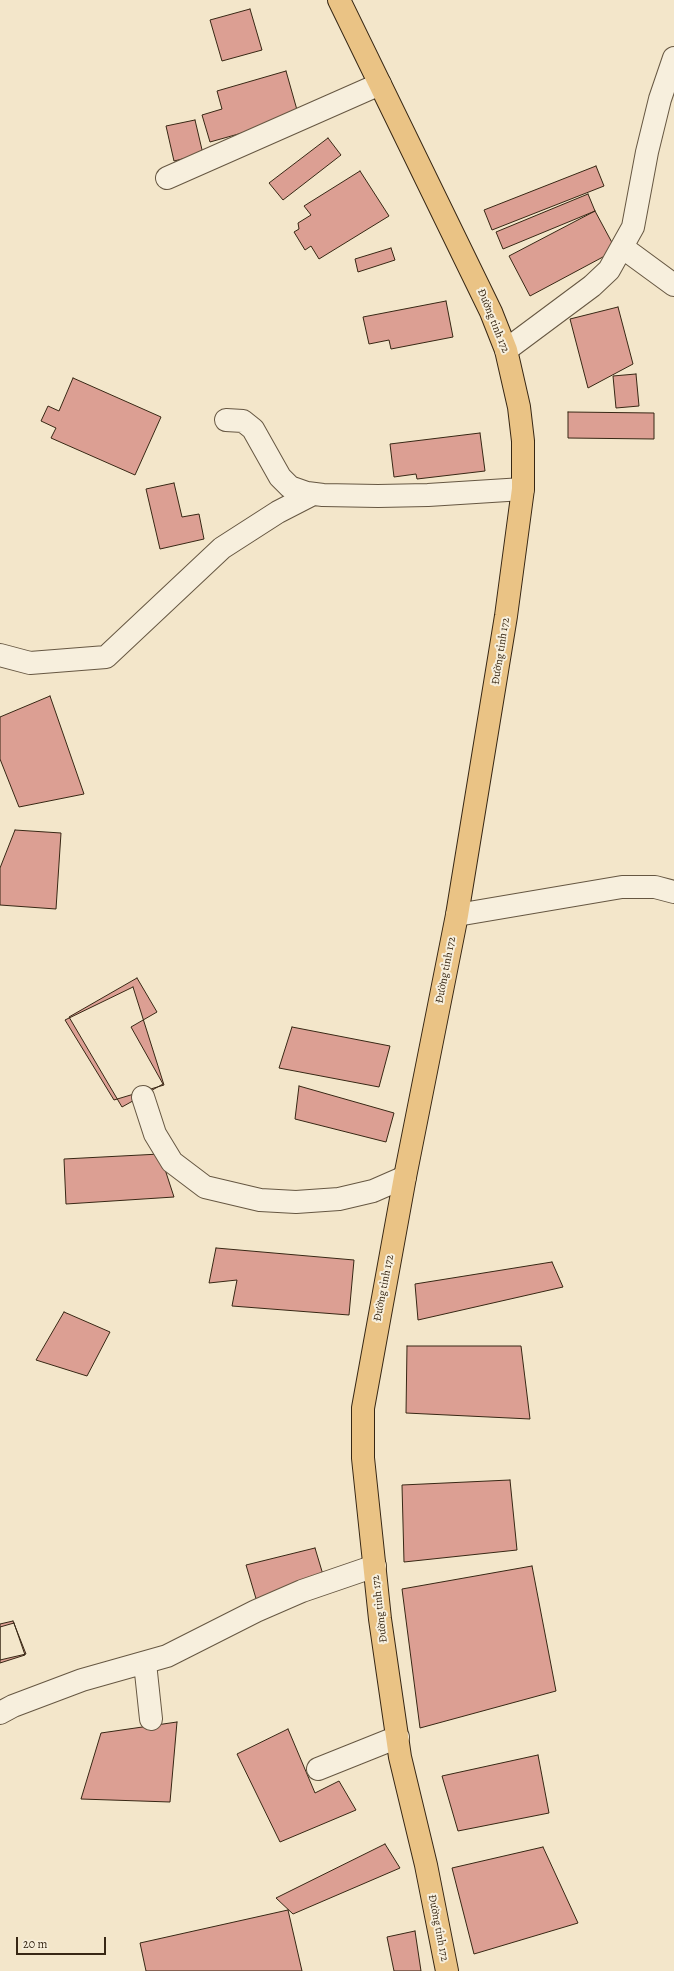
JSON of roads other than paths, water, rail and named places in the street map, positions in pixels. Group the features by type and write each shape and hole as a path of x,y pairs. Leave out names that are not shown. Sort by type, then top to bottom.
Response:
{"main road":[{"name":"Đường tỉnh 172","path":"338,0 488,305 506,350 519,408 523,441 523,489 506,616 457,914 405,1177 363,1408 363,1458 380,1619 400,1757 426,1865 447,1971"}],"street":[{"path":"506,350 592,286 609,270 633,227 647,152 660,99 674,58"},
{"path":"167,178 380,84"},
{"path":"622,247 674,284"},
{"path":"226,420 243,421 253,429 280,478 290,487 314,494 378,496 428,495 523,489"},
{"path":"0,655 30,663 106,657 222,548 278,512 314,494"},
{"path":"457,914 622,887 668,888"},
{"path":"143,1097 155,1134 172,1162 205,1187 260,1200 296,1202 339,1199 373,1191 405,1177"},
{"path":"0,1713 13,1706 82,1680 167,1656 256,1611 302,1592 375,1566"},
{"path":"145,1663 150,1719"},
{"path":"318,1769 398,1737"}]}
